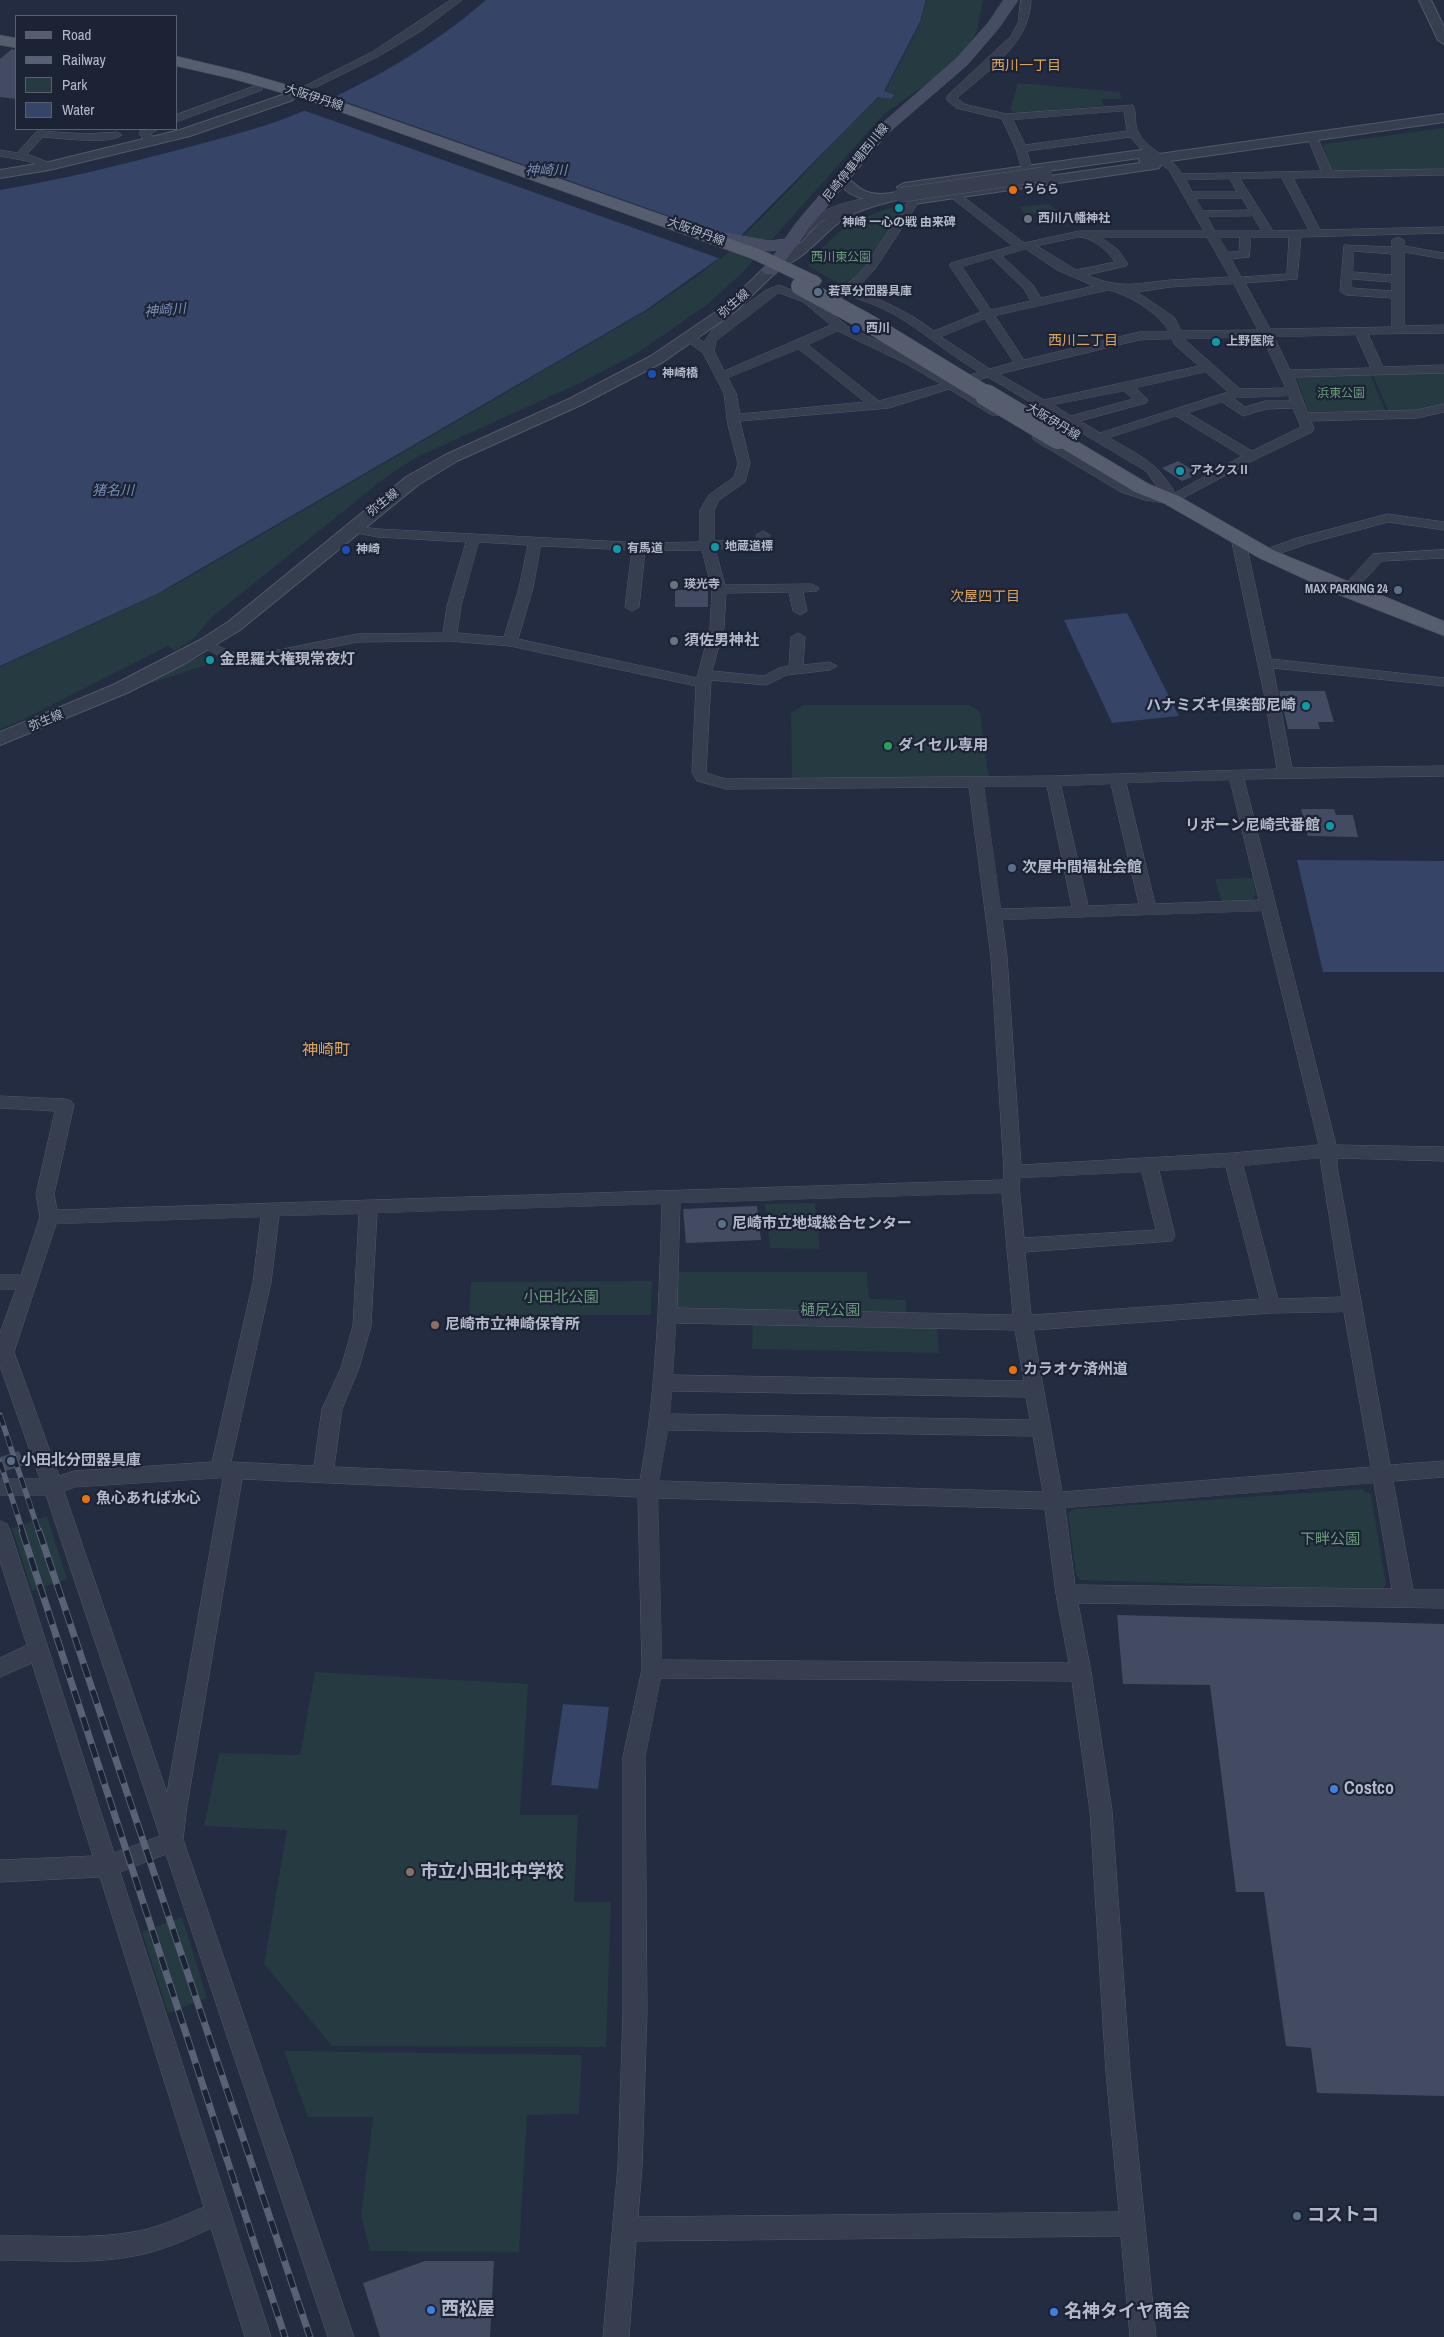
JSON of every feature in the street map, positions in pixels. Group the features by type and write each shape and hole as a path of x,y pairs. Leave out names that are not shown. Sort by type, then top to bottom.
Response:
{"main road":[{"name":"尼崎停車場西川線","path":"775,255 843,181 892,119 961,65 984,40 1011,0"},
{"path":"0,36 15,38"},
{"path":"0,40 15,43"},
{"name":"大阪伊丹線","path":"178,61 237,75 703,234 775,255"},
{"name":"大阪伊丹線","path":"178,68 295,95 775,255 806,283 870,324 1066,430 1142,488 1172,500 1266,554 1347,590 1442,627"}],"street":[{"path":"0,174 50,166 83,158 152,135 201,127 295,95 351,68 422,25 457,0"},
{"path":"708,351 708,344 714,335 774,290 782,290 806,299 839,326 864,341 909,360 1126,489 1145,496 1172,500 1250,456 1308,429 1286,374 1238,280 1178,177 1160,162 1133,133 1129,107 1006,116 960,106 951,98 988,64 1020,30 1026,0"},
{"path":"1426,0 1444,40"},
{"path":"178,118 258,88"},
{"path":"1006,116 1021,148 1027,170"},
{"path":"906,194 953,194 1444,118"},
{"path":"20,156 40,134 86,137 104,132 117,135"},
{"path":"1021,148 1133,133"},
{"path":"83,158 86,137"},
{"path":"1319,138 1327,173"},
{"path":"0,154 30,158 50,166"},
{"path":"775,255 826,214 846,204 1027,170 1141,154 1160,162"},
{"path":"906,194 1045,174 1160,162"},
{"path":"1178,177 1444,172"},
{"path":"1286,175 1316,233"},
{"path":"1233,176 1269,233"},
{"path":"843,181 862,195 884,198"},
{"path":"816,306 848,291 886,245 906,194"},
{"path":"953,194 1045,259 1076,274 1108,286 1126,290 1168,284 1293,277 1295,234"},
{"path":"1189,196 1245,194"},
{"name":"弥生線","path":"0,739 93,702 166,668 206,645 234,626 351,528 412,481 451,458 616,381 657,359 731,308 775,255 807,245 824,227 839,216 884,198"},
{"path":"1200,214 1256,213"},
{"path":"1020,364 955,265 1025,246 1089,234 1295,234 1444,230"},
{"path":"1398,330 1399,232"},
{"path":"1224,256 1245,255 1246,233"},
{"path":"1076,274 1122,264 1114,252 1089,234"},
{"path":"1398,295 1346,291 1348,247 1398,249 1444,256"},
{"path":"995,255 1030,288 1039,304"},
{"path":"1347,275 1398,279"},
{"path":"933,336 988,313 1039,304 1108,286"},
{"path":"1126,290 1170,320 1179,342 1206,368 1238,393"},
{"path":"848,291 890,307 955,353 1042,404 1066,430 1099,437 1151,468 1160,478 1172,500"},
{"path":"722,376 839,326"},
{"path":"734,418 890,404 1020,364 1139,336 1444,328"},
{"path":"1360,331 1380,371"},
{"path":"689,338 708,351 722,376 732,399 734,418 744,463 740,478 714,498 707,510 707,545 719,589 717,628 704,679 698,772 702,778 726,784 1053,782 1285,773 1444,771"},
{"path":"800,344 875,404"},
{"path":"1042,404 1127,387 1206,368"},
{"path":"1286,374 1444,369"},
{"path":"1066,430 1142,400 1127,387"},
{"path":"1099,437 1238,393 1294,392"},
{"path":"1224,398 1242,412 1265,405 1299,404"},
{"path":"1304,417 1417,414 1444,408"},
{"path":"1178,412 1250,456"},
{"path":"1266,554 1302,541 1388,518 1444,526"},
{"path":"351,528 378,534 639,547 764,542"},
{"path":"1238,538 1285,773"},
{"path":"449,637 454,606 472,539"},
{"path":"510,642 526,588 535,542"},
{"path":"632,606 639,547"},
{"path":"1347,590 1378,557 1444,554"},
{"path":"719,589 812,588"},
{"path":"794,589 800,611"},
{"path":"206,645 234,658 254,659 357,638 449,637 510,642 679,680 766,681 784,671 830,666"},
{"path":"796,669 798,637"},
{"path":"1264,663 1444,682"},
{"path":"1236,775 1329,1150 1328,1166 1404,1598"},
{"path":"1117,779 1148,908"},
{"path":"976,782 999,957 1011,1179 1023,1323 1054,1500 1066,1594 1081,1672 1101,1811 1116,2033 1143,2337"},
{"path":"1053,782 1081,911"},
{"path":"993,915 1268,905"},
{"path":"0,1102 65,1105 45,1194 49,1217 28,1282 2,1346 53,1487 341,2337"},
{"path":"49,1217 671,1198 809,1191 1011,1179 1148,1165 1233,1160 1329,1150 1444,1154"},
{"path":"1233,1160 1271,1306"},
{"path":"1016,1246 1166,1236 1148,1165"},
{"path":"616,2337 630,2166 635,2012 634,1757 652,1669 648,1489 660,1422 668,1315 671,1198"},
{"path":"323,1475 332,1409 350,1368 362,1326 368,1207"},
{"path":"172,1842 227,1470 262,1282 271,1210"},
{"path":"0,1282 28,1282"},
{"path":"668,1315 1023,1323 1271,1306 1353,1304"},
{"path":"663,1383 1035,1388"},
{"path":"660,1422 1042,1428"},
{"path":"0,1487 53,1487 74,1479 227,1470 648,1489 1054,1500 1444,1469"},
{"path":"0,1530 258,2337"},
{"path":"1066,1594 1444,1599"},
{"path":"0,1668 38,1650"},
{"path":"652,1669 1081,1672"},
{"path":"0,1871 107,1866 172,1842"},
{"path":"0,2248 111,2246 139,2243 175,2232 218,2213"},
{"path":"625,2230 1132,2224"}],"green space":[{"path":"927,0 983,0 977,31 968,47 949,68 884,114 742,273 708,304 636,354 582,382 417,457 386,477 212,617 194,638 175,651 168,646 18,722 0,729 0,667 158,594 199,571 648,310 702,272 740,239 879,97 891,99 895,96 885,91 919,26"},
{"path":"1018,83 1120,92 1122,99 1102,99 1104,106 1015,113 1010,110"},
{"path":"1444,128 1444,169 1338,172 1331,169 1323,146 1325,144"},
{"path":"1049,204 1059,212 1068,226 1060,226 1048,215 1024,213 1019,207"},
{"name":"西川東公園","path":"898,205 905,207 851,285 845,287 810,267 809,264 819,251 838,233 870,215"},
{"path":"1444,371 1444,405 1415,411 1389,412 1372,373"},
{"name":"浜東公園","path":"1370,374 1386,412 1310,414 1296,377"},
{"path":"203,655 210,656 205,660 209,664 142,686"},
{"name":"ダイセル専用","path":"803,705 969,705 980,712 989,780 792,779 791,713"},
{"path":"1253,878 1256,895 1249,902 1222,903 1215,879"},
{"path":"815,1203 820,1249 770,1248 765,1204"},
{"name":"樋尻公園","path":"676,1272 867,1272 869,1299 906,1300 907,1326 937,1328 939,1353 752,1349 753,1311 674,1311"},
{"name":"小田北公園","path":"652,1281 651,1315 469,1315 471,1282"},
{"name":"下畔公園","path":"1362,1489 1371,1494 1386,1584 1382,1590 1081,1580 1076,1575 1068,1513 1074,1509"},
{"path":"47,1516 67,1579 32,1591 12,1528"},
{"path":"315,1672 528,1684 520,1815 578,1815 574,1902 611,1902 606,2047 332,2046 264,1964 287,1830 204,1826 219,1753 300,1755"},
{"path":"182,1917 207,1998 168,2013 142,1932"},
{"path":"284,2051 582,2055 579,2114 527,2115 519,2252 370,2251 361,2215 373,2117 308,2117"}],"water":[{"name":"神崎川","path":"486,0 926,0 920,22 884,91 895,95 891,99 878,97 719,258 646,310 157,594 0,666 0,190 153,157 250,130 294,115 345,92 395,65 442,35"},
{"path":"1127,613 1179,716 1112,723 1064,620"},
{"path":"1297,860 1444,861 1444,972 1323,972"},
{"path":"563,1704 609,1707 598,1789 551,1785"}],"pier":[{"path":"329,96 706,229 745,237 721,259 300,109"}],"building":[{"path":"12,49 15,50 15,99 0,97 0,59"},
{"name":"アネクスⅡ","path":"1178,461 1199,474 1182,481 1162,468"},
{"path":"675,590 708,590 708,607 675,607"},
{"name":"ハナミズキ倶楽部尼崎","path":"1279,691 1325,691 1334,722 1318,722 1320,729 1288,729"},
{"name":"リボーン尼崎弐番館","path":"1301,809 1334,809 1336,815 1353,815 1358,837 1308,836"},
{"name":"尼崎市立地域総合センター","path":"757,1206 761,1240 686,1243 683,1209"},
{"name":"小田北分団器具庫","path":"19,1451 24,1465 0,1473 0,1457"},
{"name":"Costco","path":"1117,1615 1444,1624 1444,2096 1317,2093 1311,2048 1286,2046 1264,1892 1236,1892 1210,1685 1123,1684"},
{"name":"西松屋","path":"425,2261 494,2261 490,2337 380,2337 363,2283"}],"railway":[{"path":"0,1415 39,1532"},
{"path":"0,1462 23,1532"},
{"path":"22,1531 285,2337"},
{"path":"39,1531 310,2337"}],"place":[{"name":"うらら","path":"1013,190"},
{"name":"神崎 一心の戦 由来碑","path":"899,208"},
{"name":"西川八幡神社","path":"1028,219"},
{"name":"若草分団器具庫","path":"818,292"},
{"name":"西川","path":"856,329"},
{"name":"上野医院","path":"1216,342"},
{"name":"神崎橋","path":"652,374"},
{"name":"アネクスⅡ","path":"1180,471"},
{"name":"地蔵道標","path":"715,547"},
{"name":"有馬道","path":"617,549"},
{"name":"神崎","path":"346,550"},
{"name":"瑛光寺","path":"674,585"},
{"name":"MAX PARKING 24","path":"1398,590"},
{"name":"須佐男神社","path":"674,641"},
{"name":"金毘羅大権現常夜灯","path":"210,660"},
{"name":"ハナミズキ倶楽部尼崎","path":"1306,706"},
{"name":"ダイセル専用","path":"888,746"},
{"name":"リボーン尼崎弐番館","path":"1330,826"},
{"name":"次屋中間福祉会館","path":"1012,868"},
{"name":"尼崎市立地域総合センター","path":"722,1224"},
{"name":"尼崎市立神崎保育所","path":"435,1325"},
{"name":"カラオケ済州道","path":"1013,1370"},
{"name":"小田北分団器具庫","path":"11,1461"},
{"name":"魚心あれば水心","path":"86,1499"},
{"name":"Costco","path":"1334,1789"},
{"name":"市立小田北中学校","path":"410,1872"},
{"name":"コストコ","path":"1297,2216"},
{"name":"西松屋","path":"431,2310"},
{"name":"名神タイヤ商会","path":"1054,2312"}],"district":[{"name":"西川一丁目","path":"1026,66"},
{"name":"西川二丁目","path":"1083,341"},
{"name":"次屋四丁目","path":"985,597"},
{"name":"神崎町","path":"326,1051"}],"water label":[{"name":"猪名川","path":"113,491"}]}
